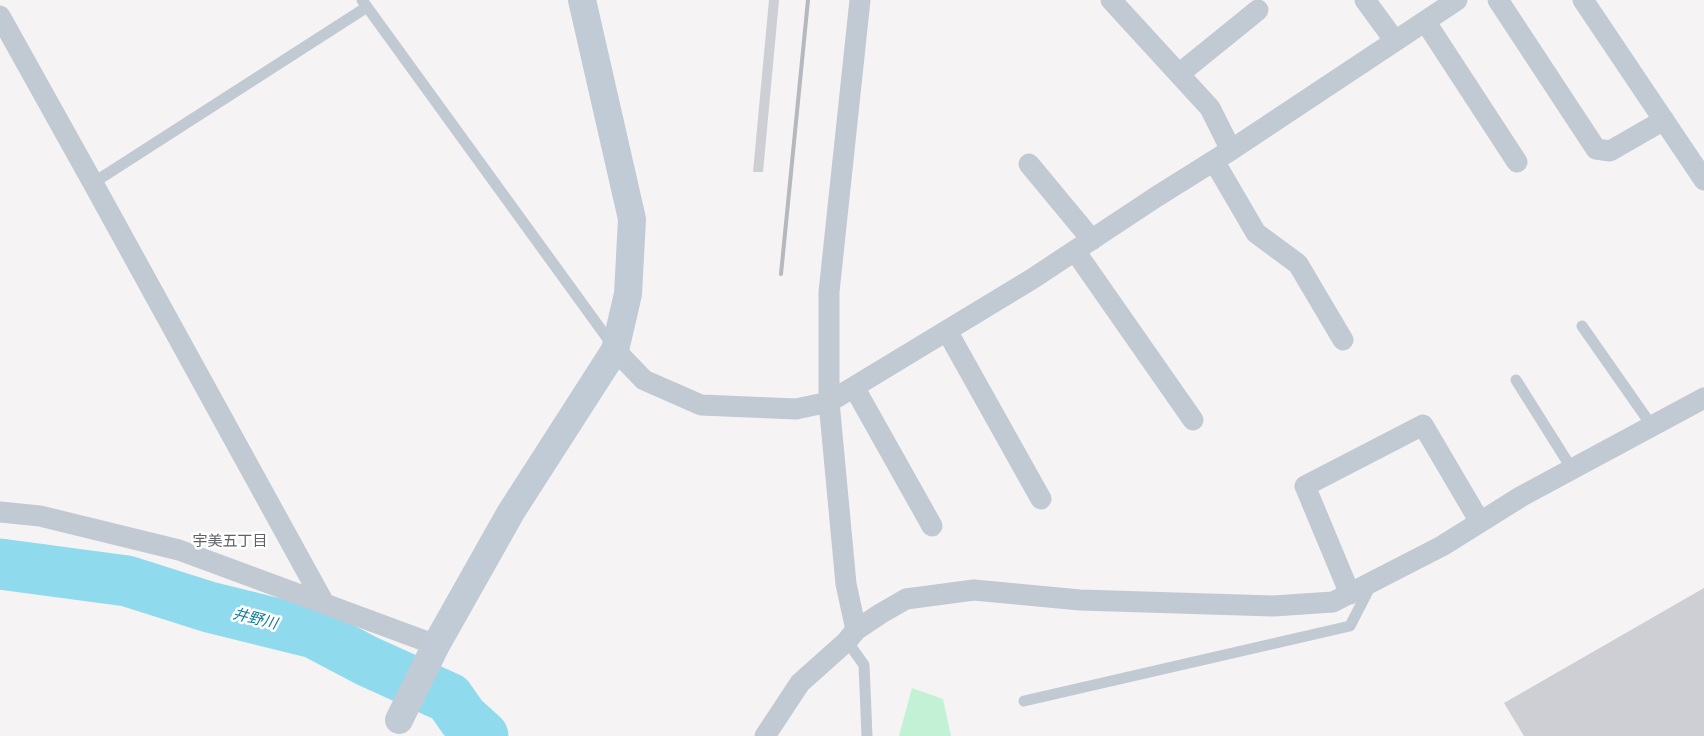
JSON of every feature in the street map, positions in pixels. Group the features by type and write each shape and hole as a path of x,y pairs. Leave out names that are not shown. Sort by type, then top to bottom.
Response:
{"street":[{"path":"396,728 436,645 510,512 615,350 628,294 632,219 582,0"},
{"path":"852,636 829,402 829,292 860,0"},
{"path":"1112,0 1210,108 1223,156 1256,233 1298,264 1343,340"},
{"path":"1365,0 1395,41"},
{"path":"615,350 644,380 701,404 796,409 829,402 1032,279 1223,156 1457,0"},
{"path":"1498,0 1596,149 1610,151 1664,120"},
{"path":"1583,0 1704,180"},
{"path":"1179,74 1258,10"},
{"path":"0,16 94,183 324,603"},
{"path":"1425,21 1517,162"},
{"path":"1029,164 1193,420"},
{"path":"947,331 1041,499"},
{"path":"854,387 932,526"},
{"path":"765,736 800,683 852,636 880,614 906,598 974,590 1080,600 1273,606 1332,602 1442,546 1522,496 1704,398"},
{"path":"1350,594 1305,486 1423,425 1480,522"},
{"path":"0,512 40,516 179,550 436,645"}],"lane":[{"path":"94,183 365,4 615,350"},
{"path":"1582,326 1652,426"},
{"path":"1516,380 1572,469"},
{"path":"1024,701 1350,626 1373,582"},
{"path":"852,636 864,665 867,736"}],"green space":[{"path":"912,688 943,699 951,736 899,736"}],"building":[{"path":"769,0 779,0 763,172 753,172"},
{"path":"1704,588 1704,736 1524,736 1504,703"}],"waterway":[{"name":"井野川","path":"0,564 127,581 209,607 314,633 367,661 449,698 463,718 483,736"}],"railway":[{"path":"781,274 808,0"}],"district":[{"name":"宇美五丁目","path":"230,541"}]}
